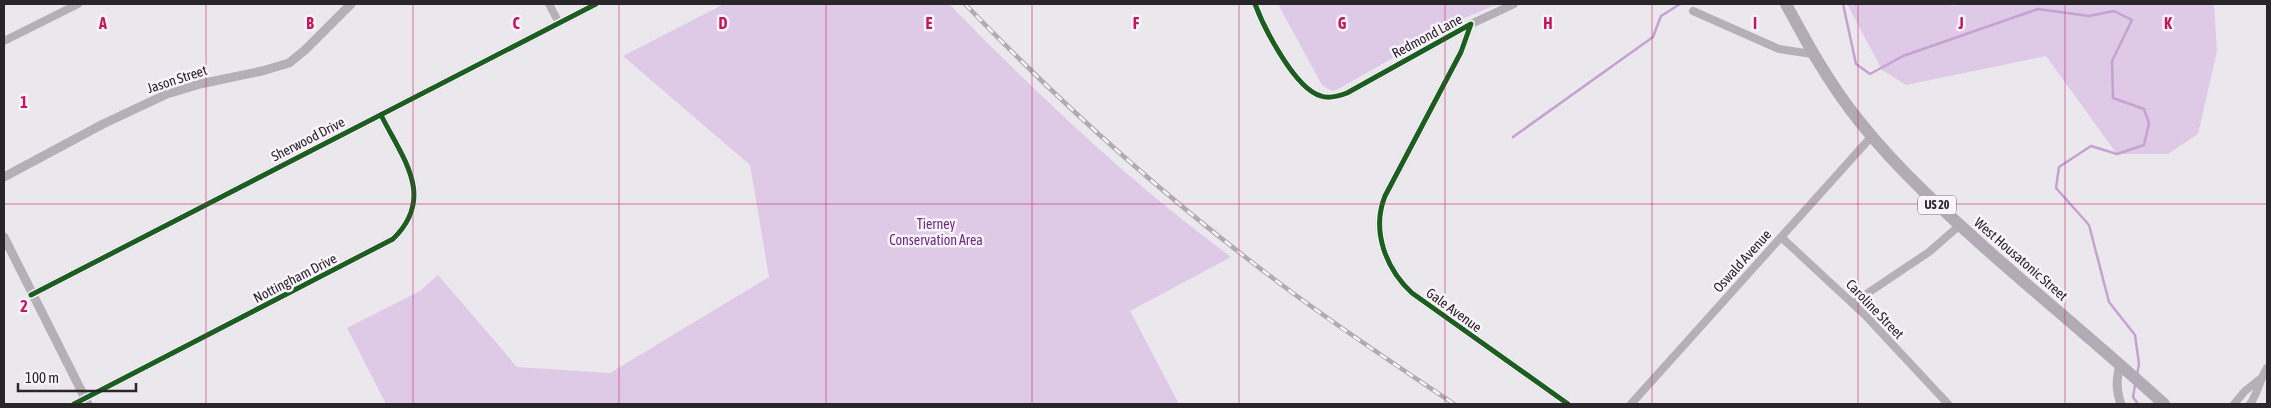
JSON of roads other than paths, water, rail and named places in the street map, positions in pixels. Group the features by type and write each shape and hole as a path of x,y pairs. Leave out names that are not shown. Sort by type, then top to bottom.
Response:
{"highway":[{"name":"West Housatonic Street","path":"1786,4 1812,54 1842,98 1872,136 1913,181 1960,225 2164,404"}],"street":[{"path":"4,41 78,4"},
{"name":"Jason Street","path":"4,177 103,124 167,94 200,84 262,71 289,63 305,50 351,4"},
{"path":"548,4 558,23"},
{"name":"Sherwood Drive","path":"31,295 381,115 475,64 596,4"},
{"name":"Redmond Lane","path":"1255,4 1266,29 1297,77 1312,92 1326,97 1347,93 1471,24"},
{"path":"1471,24 1514,4"},
{"path":"1693,11 1779,50 1812,54"},
{"name":"Redmond Lane","path":"1383,200 1461,52 1471,24"},
{"name":"Nottingham Drive","path":"74,404 86,401 393,239 408,221 415,199 415,189 381,115"},
{"name":"Oswald Avenue","path":"1631,404 1872,136"},
{"name":"Gale Avenue","path":"1383,200 1380,222 1382,241 1389,263 1401,282 1432,309 1568,404"},
{"path":"1853,303 1929,252 1960,225"},
{"path":"4,237 31,295 86,401"},
{"name":"Caroline Street","path":"1781,237 1853,303 1948,404"},
{"path":"2121,404 2116,390 2116,378 2123,368"},
{"path":"2250,404 2255,398 2260,379 2267,368"},
{"path":"2234,404 2245,391 2260,379"}],"waterway":[{"path":"1513,137 1653,37 1661,16 1680,4"},
{"path":"1843,4 1856,64 1870,74 1903,56 2038,9 2089,16 2114,11 2132,20 2112,61 2113,98 2144,109 2149,123 2144,145 2117,154 2091,146 2059,167 2056,188 2089,225 2109,302 2135,335 2139,364 2137,375"},
{"path":"2135,385 2133,397 2138,404"}],"railway":[{"path":"965,4 1079,116 1199,220 1303,301 1454,404"}],"park label":[{"name":"Tierney Conservation Area","path":"936,232"}]}
